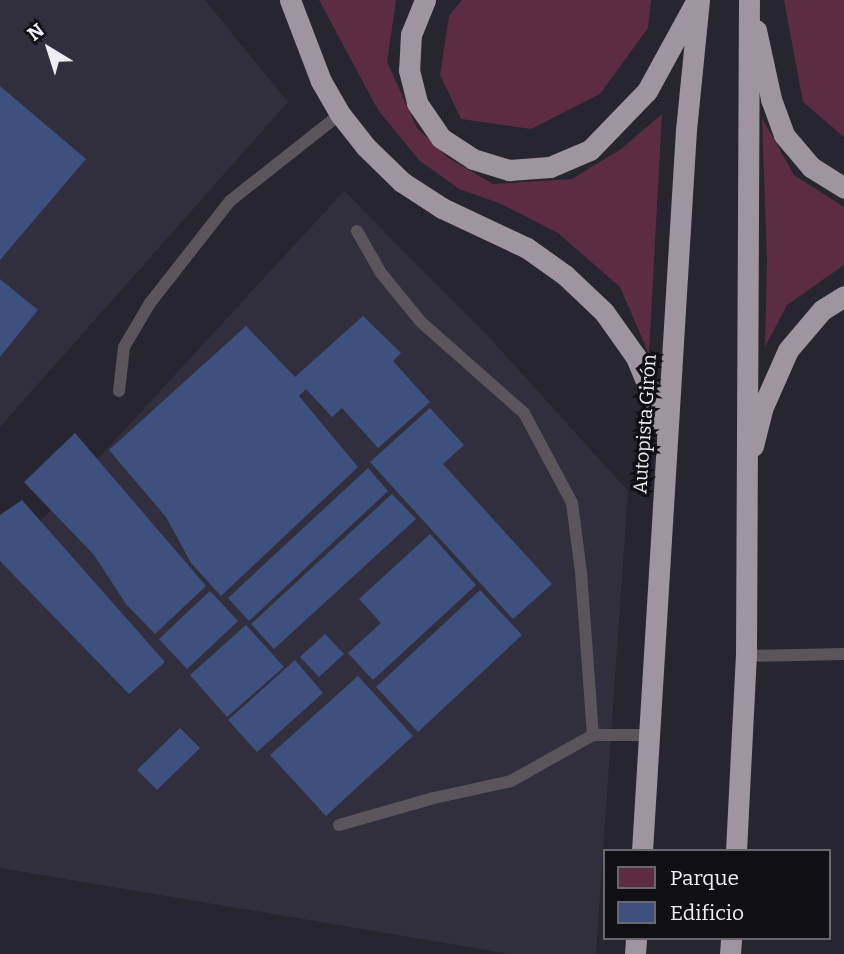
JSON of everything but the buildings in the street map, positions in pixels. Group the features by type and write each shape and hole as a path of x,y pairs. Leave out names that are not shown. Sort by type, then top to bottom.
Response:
{"highway":[{"path":"290,0 321,81 340,114 366,147 402,182 442,208 527,248 565,275 585,294 604,313 636,357 668,435"},
{"path":"425,0 411,34 409,71 417,103 441,138 473,159 509,170 550,167 590,150 647,91 697,0"},
{"name":"Autopista Girón","path":"642,849 686,131 697,0"},
{"path":"748,1 771,99 784,135 811,167 844,188"},
{"path":"736,849 746,656 744,482 748,1"},
{"path":"744,482 762,409 788,350 822,310 844,296"}],"lane":[{"path":"119,391 124,347 150,303 230,201 340,114"},
{"path":"357,231 381,273 421,322 524,413 572,503 581,572 593,735"},
{"path":"746,656 843,655"},
{"path":"339,825 434,798 511,781 593,735 648,735"}],"shaded area":[{"path":"0,0 205,0 288,102 0,427"},
{"path":"344,191 489,337 628,491 596,954 510,954 0,868 0,565"}],"green space":[{"path":"319,0 396,0 387,62 417,128 447,157 493,184 572,179 621,149 662,114 649,354 620,287 558,233 499,203 459,189 419,160 378,110"},
{"path":"462,0 651,0 648,28 600,94 531,129 461,119 440,75 449,16"},
{"path":"784,0 844,0 844,137 803,102"},
{"path":"762,118 794,175 844,207 844,265 787,305 765,347 767,262"}]}
